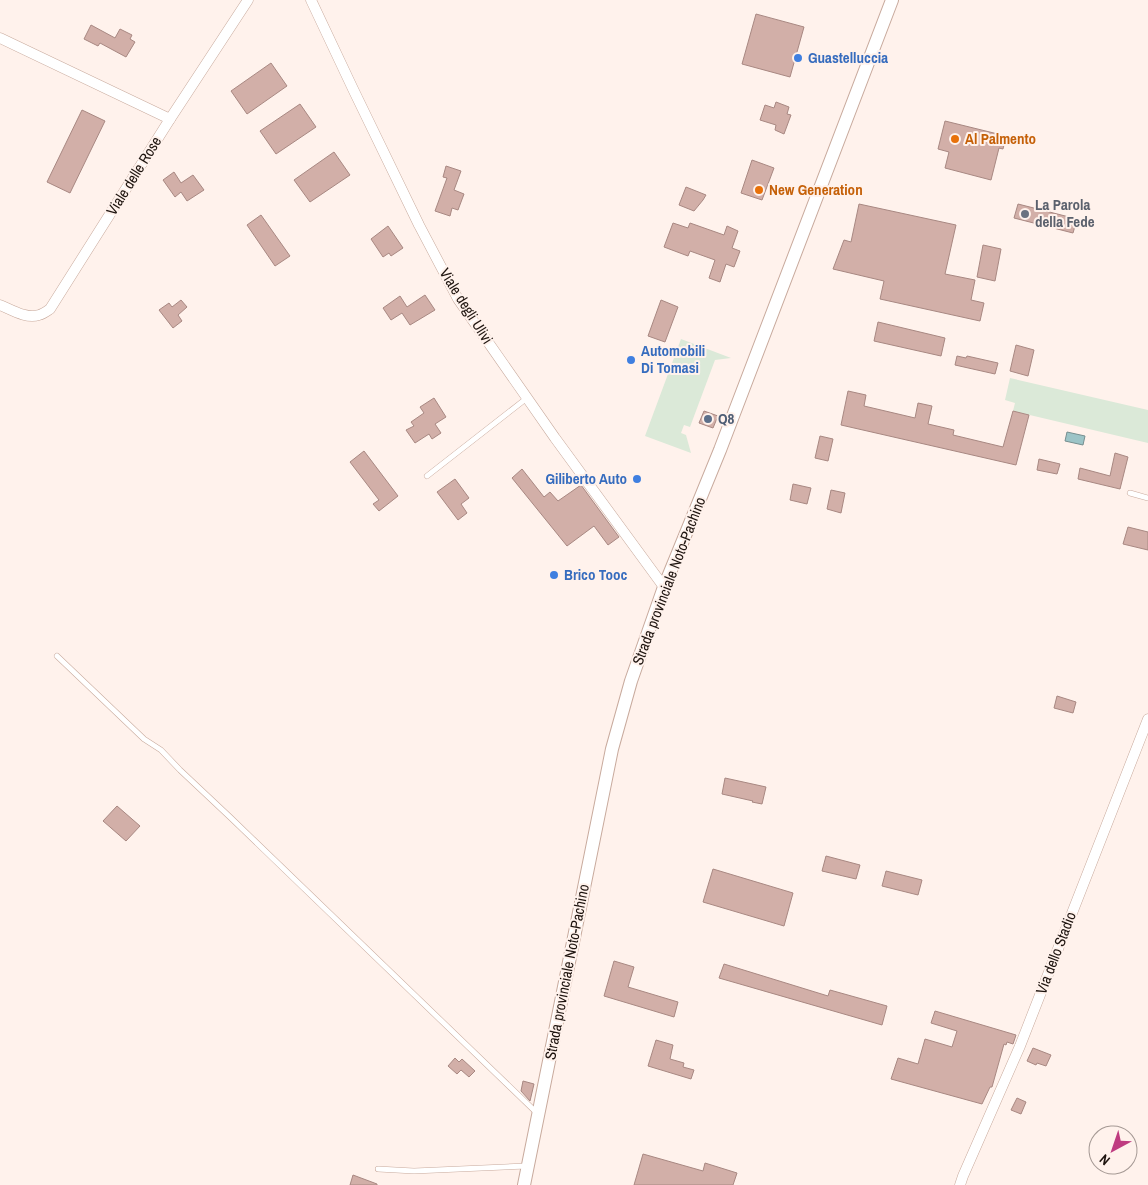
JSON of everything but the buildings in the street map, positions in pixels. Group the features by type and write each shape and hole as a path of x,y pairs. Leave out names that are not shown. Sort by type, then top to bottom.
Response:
{"street":[{"name":"Viale delle Rose","path":"0,305 28,316 40,315 50,309 248,0"},
{"name":"Viale degli Ulivi","path":"311,0 419,226 458,299 664,587"},
{"name":"Strada provinciale Noto-Pachino","path":"524,1185 612,749 630,682 664,587 720,450 892,0"},
{"path":"0,38 170,119"},
{"name":"Via dello Stadio","path":"960,1185 1020,1046 1148,719"}],"lane":[{"path":"427,476 527,398"},
{"path":"1130,493 1148,498"},
{"path":"57,656 144,739 161,750 538,1114"},
{"path":"378,1169 414,1171 528,1166"}],"green space":[{"path":"681,339 731,358 715,360 690,427 684,425 681,433 686,435 691,453 645,436"},
{"path":"1010,378 1148,410 1148,443 1013,411 1015,403 1005,400"}],"water":[{"path":"1067,432 1085,436 1083,445 1065,441"}],"place":[{"name":"Guastelluccia","path":"798,58"},
{"name":"Al Palmento","path":"955,139"},
{"name":"New Generation","path":"759,190"},
{"name":"La Parola della Fede","path":"1025,214"},
{"name":"Automobili Di Tomasi","path":"631,360"},
{"name":"Q8","path":"708,419"},
{"name":"Giliberto Auto","path":"637,479"},
{"name":"Brico Tooc","path":"554,575"}]}
